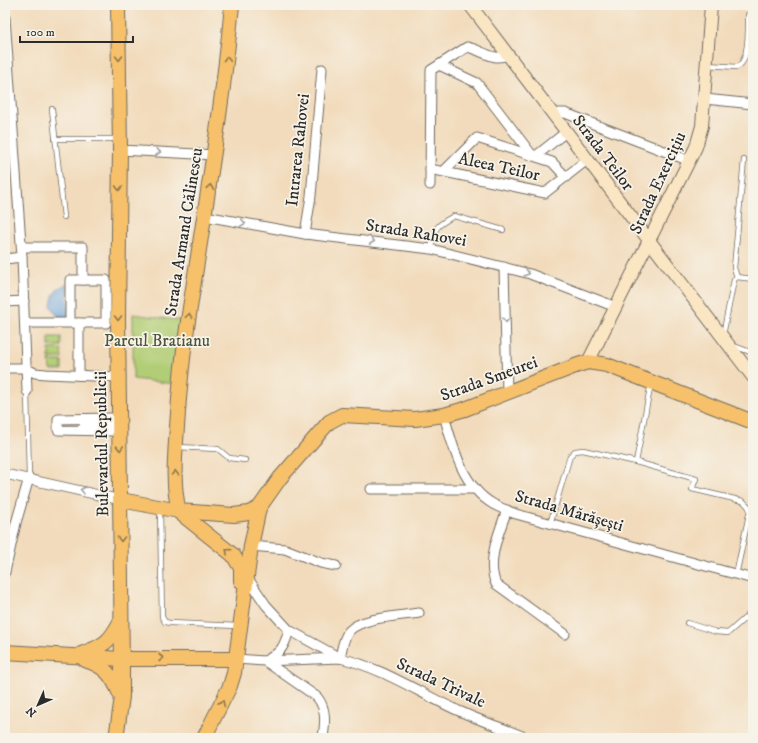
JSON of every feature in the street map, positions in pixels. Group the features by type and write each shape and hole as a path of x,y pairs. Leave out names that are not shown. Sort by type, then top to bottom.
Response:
{"main road":[{"name":"Bulevardul Republicii","path":"116,738 122,697 121,500 118,377 120,144 118,5"},
{"name":"Strada Armand Călinescu","path":"179,512 175,483 175,446 181,366 215,155 226,72 232,5"},
{"name":"Strada Smeurei","path":"204,738 230,686 236,659 251,546 259,508 269,492 307,445 335,417 350,415 415,418 444,416 568,368 588,362 607,364 753,422"},
{"path":"121,500 179,512 241,515 259,508"},
{"path":"179,512 228,550 238,562 241,578 240,620"},
{"path":"73,656 106,643 114,633 122,618"},
{"path":"5,652 122,659 236,659"},
{"path":"73,656 105,669 114,679 122,697"}],"street":[{"name":"Strada Teilor","path":"470,5 506,55 753,377"},
{"name":"Strada Exercițiu","path":"588,362 690,161 700,136 711,5"},
{"path":"5,18 22,247 26,391"},
{"path":"430,185 431,70 467,47 476,49 496,58 501,58 506,55"},
{"name":"Aleea Teilor","path":"439,65 477,83 532,155"},
{"name":"Intrarea Rahovei","path":"305,234 311,196 322,68"},
{"path":"704,99 753,104"},
{"path":"553,116 558,113 565,113 690,161"},
{"name":"Aleea Teilor","path":"532,155 537,154 566,132"},
{"name":"Aleea Teilor","path":"444,171 477,138 552,162 566,177"},
{"path":"120,144 215,155"},
{"name":"Aleea Teilor","path":"430,169 546,193 587,160"},
{"name":"Strada Rahovei","path":"205,216 305,234 431,249 504,267 548,280 616,307"},
{"path":"22,247 83,247 83,280"},
{"path":"5,259 22,258"},
{"path":"504,267 507,392"},
{"path":"25,323 74,323 106,323 106,280 70,280 74,323 79,375"},
{"path":"5,302 24,300"},
{"path":"5,368 25,368 35,373 118,377"},
{"name":"Strada Mărășești","path":"444,416 458,461 476,489 492,503 507,510 550,524 753,579"},
{"path":"58,418 113,418 112,431 58,430 58,425 58,418"},
{"path":"5,474 29,478 121,500"},
{"path":"5,572 16,523 29,478"},
{"path":"371,489 476,489"},
{"path":"507,510 497,537 493,564 493,577 496,584 565,634"},
{"path":"251,546 285,550 321,563 336,566"},
{"name":"Strada Trivale","path":"247,577 266,606 289,630 340,658 370,667 460,711 527,738"},
{"path":"340,658 344,641 349,631 357,626 386,618 419,614"},
{"path":"289,630 285,644 278,654 265,661 317,697 322,704 325,723 322,738"},
{"name":"Strada Trivale","path":"236,659 265,661 340,658"}],"lane":[{"path":"706,65 741,66 744,62 751,35 748,15"},
{"path":"52,109 64,217"},
{"path":"55,138 120,144"},
{"path":"744,160 734,268 737,277 732,286 726,341 753,353"},
{"path":"431,249 434,234 439,224 454,216 503,230"},
{"path":"737,277 753,279"},
{"path":"636,462 651,382"},
{"path":"26,391 29,478"},
{"path":"175,446 218,449 229,458 245,460"},
{"path":"550,524 570,456 575,451 582,450 636,462 696,479 692,489 743,501 751,506 736,575"},
{"path":"160,508 162,617 165,622 240,620"},
{"path":"687,623 716,632 728,633 753,611"}],"green space":[{"name":"Parcul Bratianu","path":"133,314 183,321 176,384 133,379"},
{"path":"49,337 61,337 61,346 49,346"},
{"path":"49,349 61,349 62,358 49,358"},
{"path":"49,361 62,361 62,370 50,370"}],"water":[{"path":"68,284 68,321 57,316 51,306 52,298 55,292 60,287"}]}
